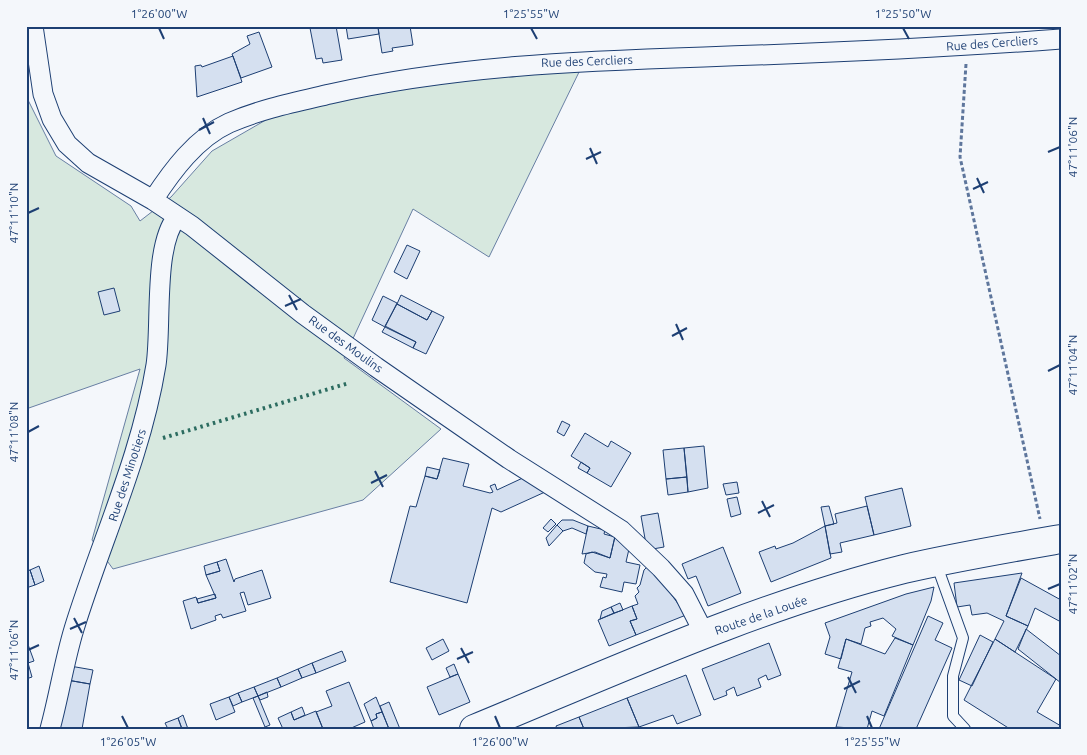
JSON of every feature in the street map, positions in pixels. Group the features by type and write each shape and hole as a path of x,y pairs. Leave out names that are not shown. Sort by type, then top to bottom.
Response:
{"main road":[{"name":"Route de la Louée","path":"474,729 705,635 822,593 905,569 1053,540"}],"street":[{"name":"Rue des Moulins","path":"33,26 43,94 52,119 68,144 88,163 153,200 384,372 510,459 621,530 661,568 684,594 705,635"},
{"name":"Rue des Cercliers","path":"153,200 182,160 204,138 228,124 270,109 359,88 460,71 526,64 968,45 1061,39"},
{"name":"Rue des Minotiers","path":"50,729 74,630 111,525 146,414 156,363 162,254 167,233 177,217"}],"lane":[{"path":"936,563 963,638 953,676 954,716 965,729"}],"path":[{"path":"968,45 960,157 1053,540"}],"shaded area":[{"path":"581,68 489,257 413,209 344,358 441,429 363,500 113,569 92,540 140,369 26,409 26,96 56,156 131,206 140,221 171,197 212,151 271,117 384,88"}],"building":[{"path":"336,26 342,60 323,63 322,58 316,59 310,28"},
{"path":"346,26 378,26 379,34 348,39"},
{"path":"410,26 413,45 392,48 393,51 382,53 378,28"},
{"path":"259,32 272,67 241,78 232,54 250,44 247,36"},
{"path":"233,56 242,82 197,97 195,66 201,65 202,67"},
{"path":"407,245 420,251 407,279 394,272"},
{"path":"114,288 120,311 104,315 98,292"},
{"path":"401,295 432,311 427,320 397,304"},
{"path":"383,296 397,303 385,327 372,320"},
{"path":"397,304 427,320 432,311 444,317 426,354 413,348 416,342 385,326"},
{"path":"385,327 416,342 413,348 382,332"},
{"path":"562,421 570,425 564,436 557,432"},
{"path":"585,433 608,447 611,441 631,453 611,487 587,473 590,468 571,456"},
{"path":"704,446 708,488 688,492 684,448"},
{"path":"684,448 687,477 666,479 663,450"},
{"path":"443,458 469,464 463,486 490,493 493,492 490,486 495,484 497,490 527,476 545,492 501,512 492,508 467,603 390,582 410,506 416,507 425,476 437,479"},
{"path":"581,462 590,468 587,473 578,468"},
{"path":"427,467 440,470 437,479 425,476"},
{"path":"687,477 688,492 668,495 666,479"},
{"path":"737,482 739,493 726,495 723,484"},
{"path":"902,488 911,526 874,535 865,497"},
{"path":"737,497 741,514 731,517 727,499"},
{"path":"829,506 834,524 825,526 821,507"},
{"path":"867,506 874,535 840,543 842,552 830,554 825,526 837,523 835,514"},
{"path":"658,513 664,547 647,550 641,516"},
{"path":"551,519 556,524 548,532 543,528"},
{"path":"562,520 573,520 588,526 586,534 572,528 563,531 557,525"},
{"path":"557,525 563,531 549,546 546,538"},
{"path":"588,526 605,530 604,534 615,537 610,558 595,552 582,554"},
{"path":"825,526 831,558 771,582 759,552 775,546 776,549 793,543"},
{"path":"615,536 629,549 626,562 640,565 636,584 624,582 622,592 600,587 603,577 606,578 607,574 595,572 584,563 586,554 592,552 610,558"},
{"path":"723,547 741,593 708,606 696,576 688,579 682,564"},
{"path":"226,559 234,582 235,579 262,570 271,598 248,605 244,592 240,593 246,611 223,618 221,614 215,616 216,620 191,629 183,601 196,597 198,603 216,598 206,575 220,571 217,562"},
{"path":"217,562 220,571 206,575 204,566"},
{"path":"39,566 44,581 35,585 30,570"},
{"path":"647,567 669,591 686,615 636,635 630,621 637,619 632,606 638,604 635,596 639,592 637,588"},
{"path":"30,570 35,585 26,588 26,571"},
{"path":"1022,573 1006,616 1028,626 1015,652 995,639 1004,621 987,613 972,615 970,605 957,607 954,583"},
{"path":"1021,578 1061,600 1061,622 1035,608 1028,626 1006,616"},
{"path":"934,587 931,601 913,645 892,636 896,629 883,618 870,622 871,626 865,628 861,644 846,639 841,659 825,654 830,637 825,623 906,594"},
{"path":"215,594 216,598 198,603 197,599"},
{"path":"620,603 623,610 614,613 611,607"},
{"path":"632,606 637,619 630,621 636,635 609,646 598,620"},
{"path":"611,607 614,613 600,619 602,611"},
{"path":"928,616 943,623 935,640 952,648 916,729 879,729"},
{"path":"1026,629 1061,656 1061,683 1018,649"},
{"path":"980,635 993,642 972,686 959,680"},
{"path":"895,638 913,645 884,716 872,711 867,729 836,727 852,672 838,668 846,639 885,654"},
{"path":"26,639 34,661 28,663 32,677 26,679"},
{"path":"443,639 449,651 432,660 426,648"},
{"path":"995,639 1056,679 1037,712 1061,726 1061,729 1010,729 964,700"},
{"path":"769,643 781,675 768,680 766,675 758,679 761,687 737,696 734,687 726,691 727,695 714,700 702,669"},
{"path":"342,651 346,661 316,673 312,663"},
{"path":"312,663 316,673 302,678 298,669"},
{"path":"454,664 458,674 450,677 446,668"},
{"path":"70,666 93,670 90,684 67,680"},
{"path":"298,669 302,678 281,687 277,678"},
{"path":"458,674 470,702 439,715 427,687"},
{"path":"686,675 701,715 677,724 673,715 639,727 627,698"},
{"path":"277,678 281,687 258,696 254,687"},
{"path":"67,680 90,684 82,729 58,729"},
{"path":"349,682 365,722 349,729 323,729 316,712 332,706 326,691"},
{"path":"254,687 258,696 242,702 238,693"},
{"path":"267,692 268,697 260,700 258,696"},
{"path":"238,693 242,702 233,706 229,697"},
{"path":"258,696 270,725 265,727 253,698"},
{"path":"229,697 235,712 216,720 210,704"},
{"path":"376,697 382,712 376,714 377,718 371,721 364,704"},
{"path":"627,698 639,727 584,729 579,717"},
{"path":"389,702 400,729 389,729 380,706"},
{"path":"302,707 305,715 294,720 291,712"},
{"path":"316,711 323,729 283,729 278,718 291,712 294,720"},
{"path":"382,712 389,729 374,729 371,721 377,718 376,714"},
{"path":"183,715 188,729 182,729 178,718"},
{"path":"579,717 584,729 557,729 556,726"},
{"path":"178,718 182,729 168,729 165,723"}],"hedge":[{"path":"163,438 349,383"}]}
